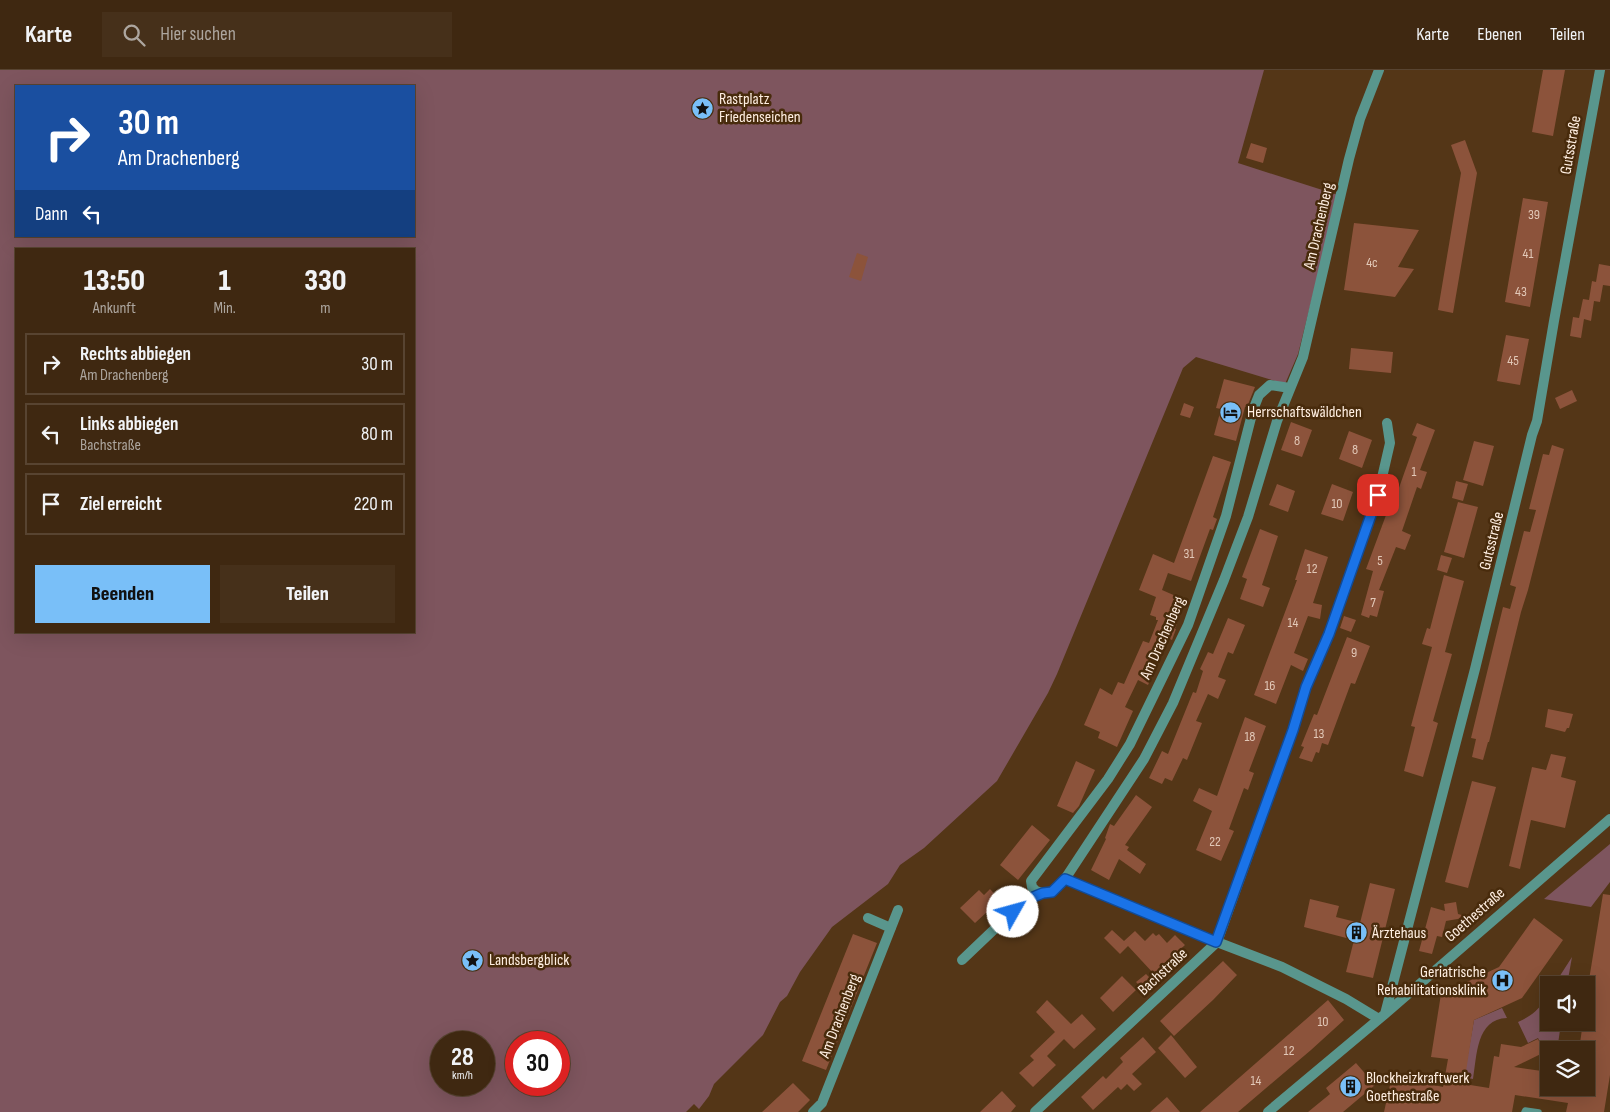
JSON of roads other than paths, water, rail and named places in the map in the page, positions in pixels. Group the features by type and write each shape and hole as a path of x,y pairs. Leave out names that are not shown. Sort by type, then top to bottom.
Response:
{"street":[{"name":"Am Drachenberg","path":"962,960 1026,900 1043,893 1052,892 1065,879 1144,759 1173,703 1213,608 1248,517 1268,449 1303,357 1349,159 1360,119 1378,70"},
{"name":"Gutsstraße","path":"1382,1016 1470,688 1537,421 1600,70"},
{"name":"Am Drachenberg","path":"1043,893 1036,891 1032,887 1031,881 1108,779 1130,744 1188,625 1226,516 1253,410 1259,395 1270,385 1290,388"},
{"name":"Bachstraße","path":"1036,1112 1216,942 1293,730 1306,687 1329,634 1378,495 1390,443 1387,423"},
{"name":"Goethestraße","path":"1268,1112 1610,819"},
{"path":"1065,879 1216,942 1282,967 1382,1016"},
{"name":"Am Drachenberg","path":"813,1112 822,1104 898,910"},
{"path":"868,918 891,928"}],"lane":[{"path":"1524,1112 1525,1110 1539,1112"}],"place":[{"name":"Rastplatz Friedenseichen","path":"703,108"},
{"name":"Herrschaftswäldchen","path":"1231,412"},
{"name":"Ärztehaus","path":"1356,933"},
{"name":"Landsbergblick","path":"473,960"},
{"name":"Geriatrische Rehabilitationsklinik","path":"1502,981"},
{"name":"Blockheizkraftwerk Goethestraße","path":"1350,1087"}]}
